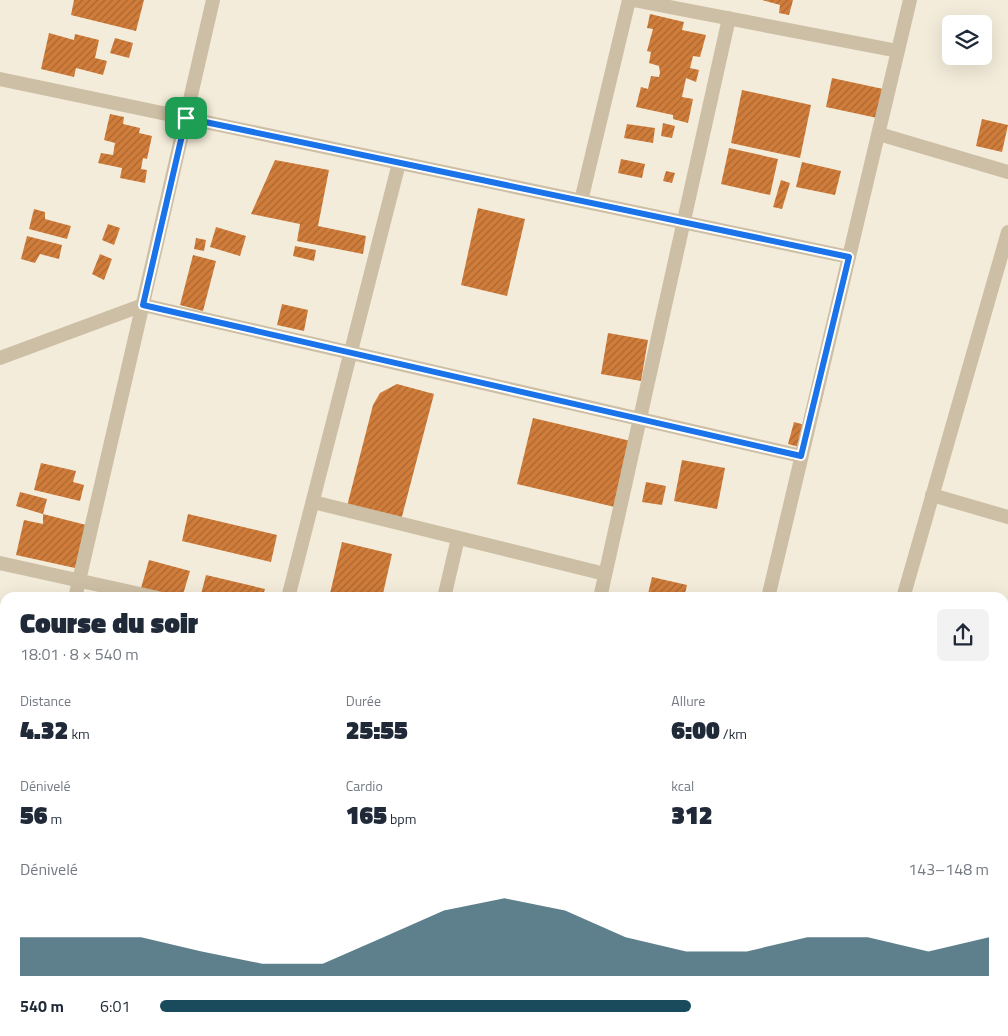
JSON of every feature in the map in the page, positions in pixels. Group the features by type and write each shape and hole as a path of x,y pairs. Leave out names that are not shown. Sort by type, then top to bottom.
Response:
{"street":[{"path":"76,592 213,0"},
{"path":"581,201 631,0 898,51"},
{"path":"769,592 910,0"},
{"path":"601,592 729,18"},
{"path":"0,79 849,257"},
{"path":"878,134 1008,172"},
{"path":"290,592 399,163"},
{"path":"905,592 1008,232"},
{"path":"0,358 143,305 801,456"},
{"path":"932,495 1008,517"},
{"path":"313,502 605,574"},
{"path":"445,592 458,538"},
{"path":"0,563 132,592"}],"building":[{"path":"74,0 144,0 136,31 71,15"},
{"path":"762,0 793,0 789,15 779,13 780,5"},
{"path":"650,14 684,22 682,30 706,35 700,57 693,56 690,68 699,70 696,82 686,78 682,97 693,99 688,123 673,119 673,115 636,107 641,87 648,89 651,76 659,77 660,73 659,66 649,63 651,52 647,51 653,29 647,28"},
{"path":"49,33 74,40 75,34 99,40 95,58 107,61 103,75 76,68 74,77 41,69"},
{"path":"115,38 133,43 129,58 110,53"},
{"path":"832,78 888,90 882,119 826,107"},
{"path":"742,90 811,105 800,158 731,143"},
{"path":"110,114 124,117 123,124 140,128 139,133 152,136 147,159 143,158 141,169 147,170 145,183 120,178 122,168 98,163 101,153 113,155 115,143 104,140"},
{"path":"982,119 1008,125 1002,152 976,146"},
{"path":"663,123 675,126 672,138 661,136"},
{"path":"627,124 655,128 653,143 624,138"},
{"path":"729,148 778,159 770,195 721,184"},
{"path":"621,159 645,164 642,178 618,173"},
{"path":"275,160 329,170 318,226 366,236 363,254 297,241 300,224 251,214"},
{"path":"802,162 841,171 835,195 796,187"},
{"path":"666,171 675,173 672,183 663,181"},
{"path":"781,180 790,183 782,209 773,207"},
{"path":"478,208 525,219 507,296 461,285"},
{"path":"34,209 45,212 45,219 71,226 67,239 29,229"},
{"path":"108,224 120,228 114,245 102,240"},
{"path":"216,227 246,236 240,256 210,247"},
{"path":"27,236 62,245 59,259 40,254 35,263 21,259"},
{"path":"196,238 206,240 204,251 194,249"},
{"path":"295,246 316,250 314,261 293,256"},
{"path":"100,254 112,259 104,280 92,274"},
{"path":"193,255 216,261 203,311 180,305"},
{"path":"282,304 308,310 304,331 277,325"},
{"path":"608,333 648,340 641,381 601,374"},
{"path":"397,384 434,394 399,528 345,514 373,405 380,393"},
{"path":"533,418 635,442 619,508 517,484"},
{"path":"794,422 805,425 799,447 788,444"},
{"path":"682,460 725,468 717,509 674,501"},
{"path":"41,463 76,471 73,482 84,485 80,501 34,490"},
{"path":"646,482 666,486 662,505 642,502"},
{"path":"20,492 47,499 43,514 16,506"},
{"path":"43,514 94,527 84,570 16,555 24,520 43,524"},
{"path":"188,514 277,535 271,562 182,541"},
{"path":"342,542 392,554 383,592 330,592"},
{"path":"149,560 190,571 184,592 154,592 141,588"},
{"path":"206,575 265,589 264,592 202,592"},
{"path":"652,577 687,585 685,592 648,592"}],"route":[{"path":"186,118 849,257 801,456 143,305 186,118"}]}
